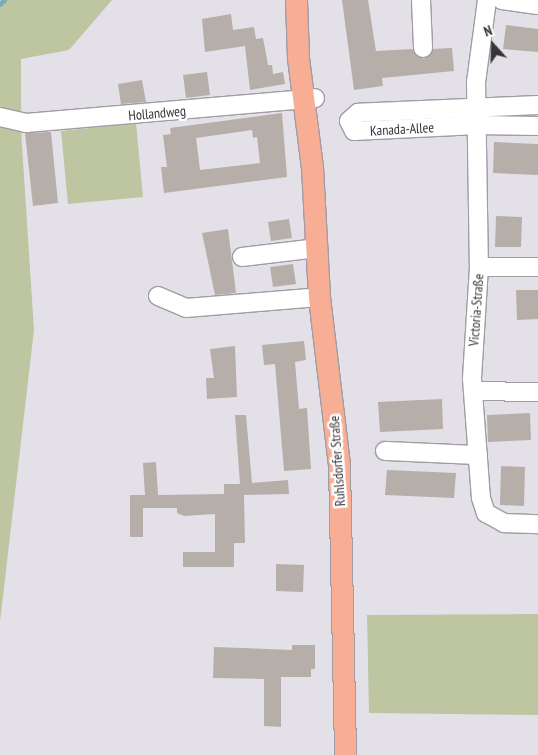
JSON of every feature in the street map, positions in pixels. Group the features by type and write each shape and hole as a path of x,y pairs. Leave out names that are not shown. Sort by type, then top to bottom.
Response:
{"main road":[{"name":"Ruhlsdorfer Straße","path":"296,0 300,37 298,58 309,99 319,297 339,465 346,755"}],"street":[{"path":"421,0 423,48"},
{"name":"Victoria-Straße","path":"487,0 476,82 478,105 479,267 473,391 480,498 486,513 504,523 538,524"},
{"path":"502,0 538,5"},
{"name":"Hollandweg","path":"0,117 26,123 309,99"},
{"name":"Kanada-Allee","path":"538,105 478,105 358,112 349,121 354,131 478,125 538,126"},
{"path":"242,258 316,248"},
{"path":"479,267 538,268"},
{"path":"158,296 186,308 319,297"},
{"path":"473,391 538,392"},
{"path":"386,451 478,455"}],"green space":[{"path":"4,0 112,0 69,50 21,59 21,130 34,330 0,622 0,4"},
{"path":"136,123 143,197 68,204 61,131"},
{"path":"538,614 538,715 369,713 367,615"}],"building":[{"path":"342,0 368,0 376,51 412,49 424,59 433,49 452,48 454,71 382,78 383,86 354,90"},
{"path":"231,14 233,30 254,27 256,39 263,38 268,65 272,65 273,74 283,72 285,84 250,90 245,46 205,52 202,19"},
{"path":"506,25 538,29 538,52 503,49"},
{"path":"207,72 210,95 186,98 183,75"},
{"path":"142,80 146,102 121,104 118,84"},
{"path":"282,113 287,177 164,193 161,167 167,167 163,135 171,134 170,128","holes":["252,130 253,138 257,137 260,163 200,170 196,138"]},
{"path":"51,132 58,203 33,206 25,133"},
{"path":"494,142 538,144 538,175 493,173"},
{"path":"496,216 522,217 521,247 495,247"},
{"path":"289,219 292,238 271,241 268,222"},
{"path":"228,229 236,293 215,295 202,233"},
{"path":"293,264 296,284 273,287 270,267"},
{"path":"516,290 538,290 538,319 517,320"},
{"path":"304,341 306,360 295,362 299,409 307,408 311,469 284,471 275,364 264,365 262,345"},
{"path":"235,346 237,397 207,399 206,378 214,378 210,349"},
{"path":"442,399 443,429 380,432 378,402"},
{"path":"530,413 531,440 488,442 487,415"},
{"path":"235,415 246,415 252,483 288,480 289,494 244,495 245,543 234,543 234,567 183,567 183,552 215,552 215,514 184,516 177,513 177,508 143,508 143,537 130,537 130,495 145,495 143,463 156,462 158,495 224,494 224,484 240,484"},
{"path":"501,466 525,467 524,506 500,505"},
{"path":"387,470 456,473 454,498 385,495"},
{"path":"276,564 304,565 303,592 276,591"},
{"path":"292,645 315,645 315,669 311,669 311,677 281,677 281,727 264,726 264,679 213,678 214,647 292,650"}],"waterway":[{"path":"0,4 4,0"}]}
